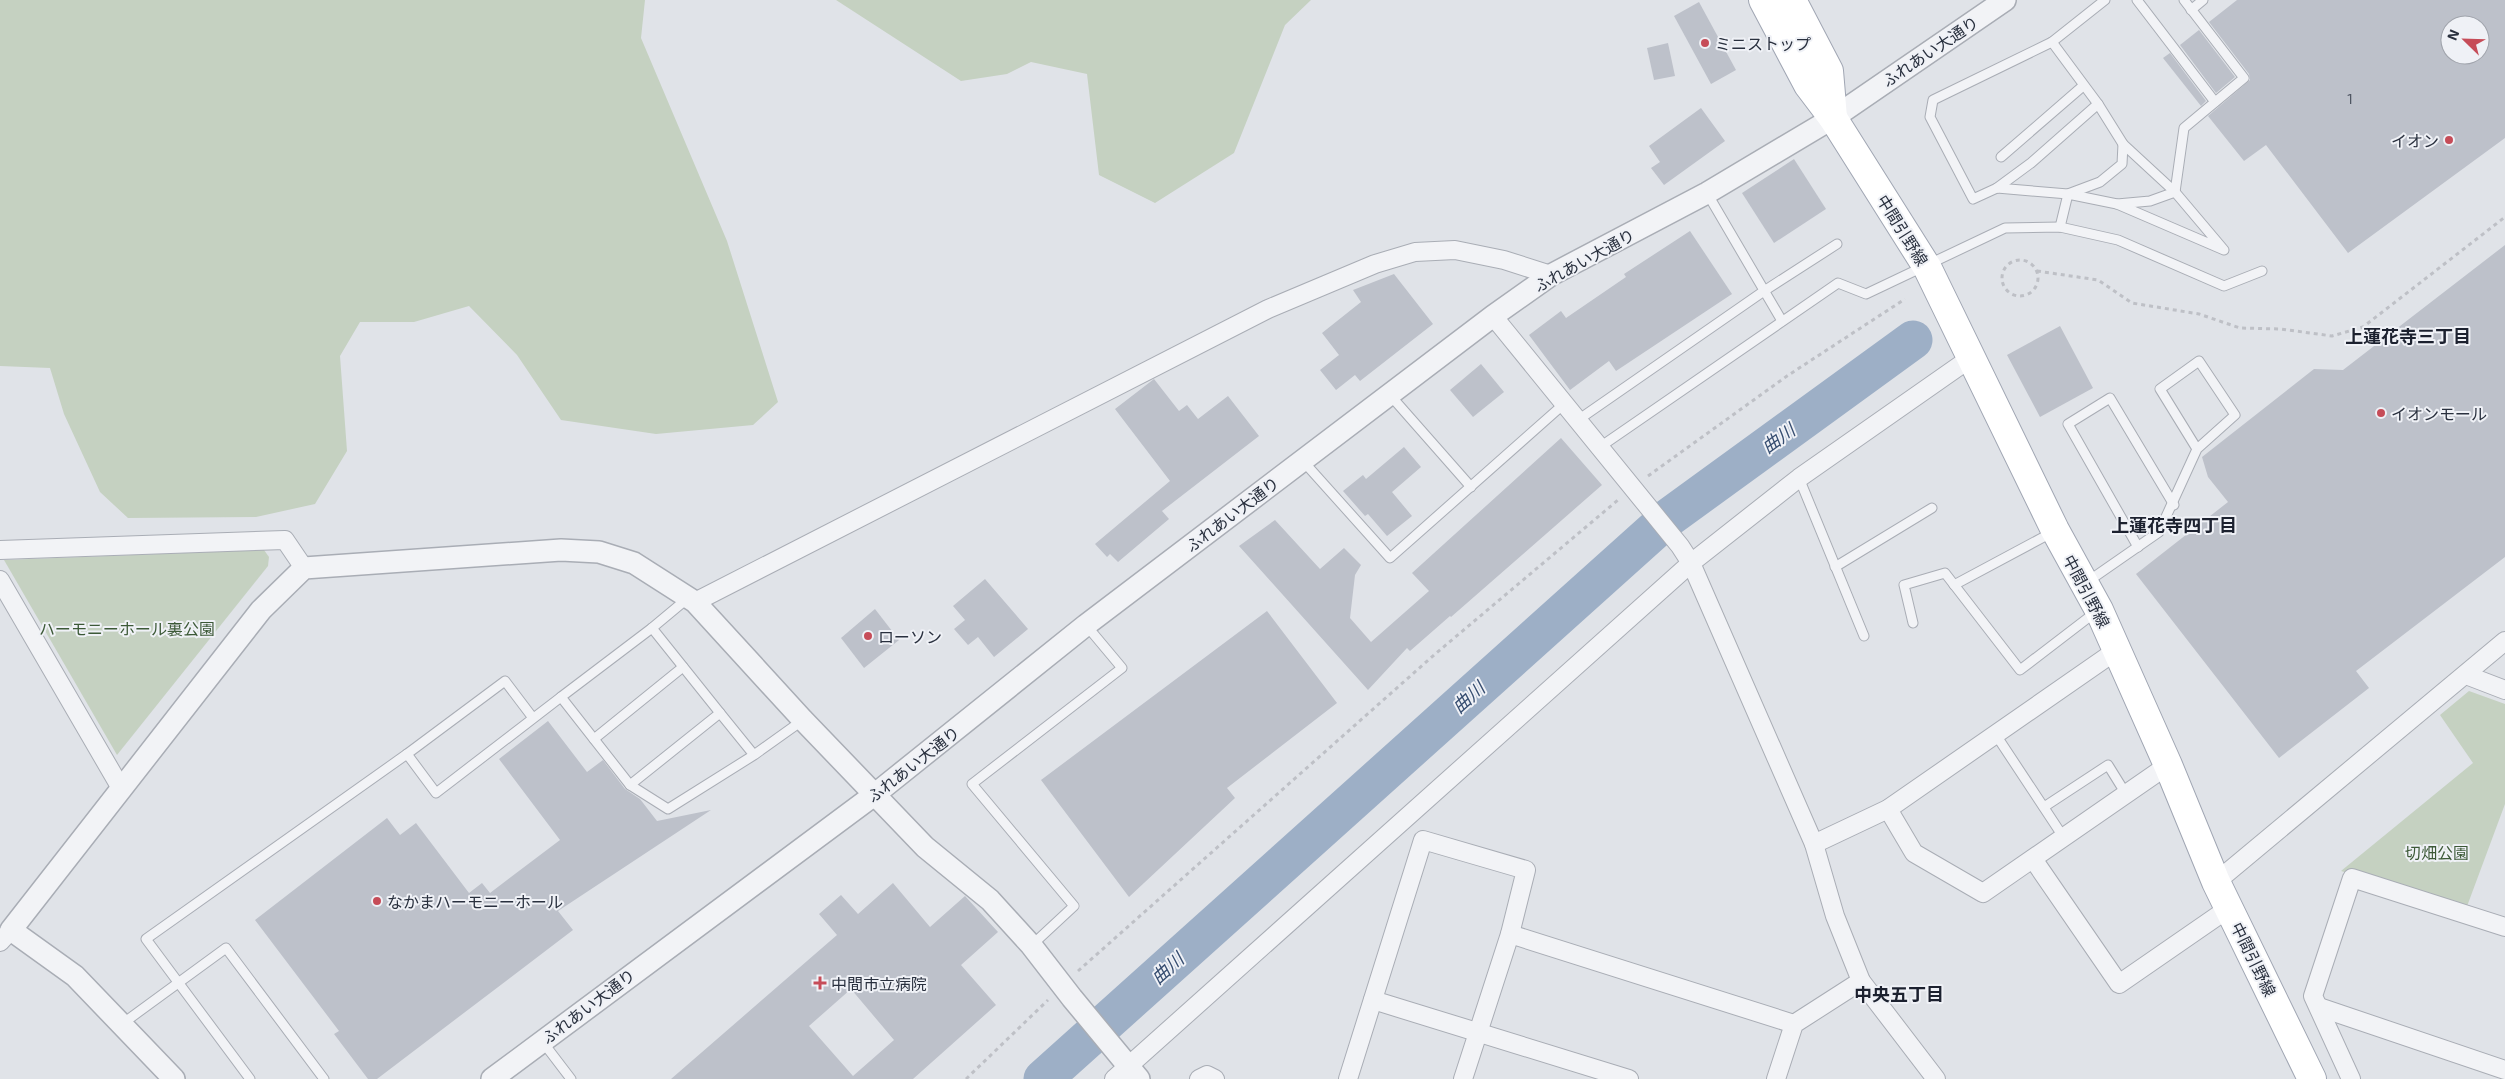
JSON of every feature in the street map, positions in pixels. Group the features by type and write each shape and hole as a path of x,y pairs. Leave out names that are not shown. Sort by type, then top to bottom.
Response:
{"main road":[{"name":"中間引野線","path":"1764,0 1808,85 1833,118 1932,278 2055,530 2099,610 2168,765 2216,882 2312,1079"},
{"name":"中間引野線","path":"1792,0 1829,71 1833,118"}],"street":[{"name":"ふれあい大通り","path":"492,1079 874,795 1086,625 1493,316 1551,275 1707,193 1833,118 2005,0"},
{"path":"692,600 1268,309 1375,264 1415,252 1455,250 1504,260 1551,275"},
{"path":"1493,316 1680,546 1691,563 1814,844 1835,916 1861,981 1936,1079"},
{"path":"174,1079 75,976 6,936 262,610 304,568 561,550 599,552 634,563 692,600 924,847 990,900 1032,945 1124,1069 1691,563 1799,478 1969,351"},
{"path":"0,550 285,540 304,568"},
{"path":"0,580 122,790"},
{"path":"2216,882 2505,642"},
{"path":"1814,844 1888,809 2117,650"},
{"path":"2466,675 2505,690"},
{"path":"1888,809 1914,853 1983,893 2168,765"},
{"path":"1348,1079 1423,840 1526,870 1510,934 1463,1079"},
{"path":"2033,859 2118,984 2229,908"},
{"path":"2351,1079 2320,1007 2313,996 2352,878 2505,927"},
{"path":"1510,934 1794,1024"},
{"path":"1776,1079 1794,1024 1861,981"},
{"path":"1373,1000 1629,1079"},
{"path":"2320,1007 2505,1070"},
{"path":"1199,1079 1206,1075 1215,1079"}],"lane":[{"path":"2098,104 2031,163 1997,188 1972,199 1930,117 1932,100 2052,42 2105,0"},
{"path":"2137,0 2215,102"},
{"path":"2176,192 2184,128 2244,78 2184,0"},
{"path":"2192,10 2203,0"},
{"path":"1997,188 2068,194 2118,204 2224,250 2176,192 2123,144 2098,104 2052,42"},
{"path":"2001,157 2083,86"},
{"path":"2068,194 2100,182 2122,164 2123,144"},
{"path":"2118,204 2150,201 2176,192"},
{"path":"1707,193 1782,322"},
{"path":"2060,227 2068,194"},
{"path":"1600,447 1838,283 1866,294 1932,278 2005,228 2060,227 2118,240 2224,286 2262,271"},
{"path":"1578,420 1764,291 1837,244"},
{"path":"2085,584 2159,532 2174,505 2197,449 2235,415 2199,361 2160,389 2197,449"},
{"path":"1390,394 1471,487"},
{"path":"2138,547 2068,424 2110,398 2174,505"},
{"path":"1303,461 1390,558 1565,404"},
{"path":"1799,478 1864,636"},
{"path":"1836,567 1932,508"},
{"path":"1954,585 2055,530"},
{"path":"1913,623 1904,585 1945,573 2020,670 2099,610"},
{"path":"407,754 436,793 652,628 692,600"},
{"path":"1032,945 1074,906 972,784 1122,668 1086,625"},
{"path":"652,628 754,755"},
{"path":"594,739 683,667"},
{"path":"250,1079 146,939 407,754 504,681 533,718"},
{"path":"561,697 630,785 668,809 754,755 803,720"},
{"path":"630,785 720,714"},
{"path":"1996,735 2064,838"},
{"path":"2044,807 2108,765 2126,794"},
{"path":"122,1024 226,948 324,1079"},
{"path":"542,1041 570,1079"}],"path":[{"path":"2037,271 2036,285 2026,295 2012,294 2003,284 2003,270 2013,260 2028,261 2037,271 2098,280 2132,303 2199,314 2240,328 2281,329 2332,336 2363,327 2505,217"},
{"path":"966,1079 1068,992 1434,655 1633,488 1787,376 1905,299"}],"green space":[{"path":"0,0 645,0 641,38 727,241 778,402 753,425 656,434 561,420 517,355 469,306 414,322 360,322 340,356 347,451 315,504 256,517 128,518 100,492 64,414 50,368 0,366"},
{"path":"836,0 1311,0 1285,25 1234,153 1155,203 1099,175 1087,74 1031,62 1007,74 961,81"},
{"name":"ハーモニーホール裏公園","path":"264,550 269,557 268,566 117,755 4,560"},
{"name":"切畑公園","path":"2469,691 2505,704 2505,804 2466,909 2341,871 2473,763 2440,715"}],"building":[{"path":"2237,0 2505,0 2505,138 2348,253 2266,145 2244,161 2208,116 2250,80 2249,74 2209,22"},
{"name":"ミニストップ","path":"1699,2 1736,70 1711,84 1674,16"},
{"path":"2199,30 2235,77 2216,93 2180,45"},
{"path":"1668,43 1675,76 1654,80 1647,48"},
{"path":"2170,53 2206,101 2201,106 2163,58"},
{"path":"1701,108 1725,141 1664,185 1651,168 1660,162 1649,146"},
{"path":"1794,159 1826,209 1774,243 1742,193"},
{"path":"1690,231 1732,294 1616,371 1609,361 1570,390 1529,335 1561,311 1566,318 1626,277 1624,274"},
{"name":"イオンモール","path":"2505,245 2505,557 2356,671 2369,688 2279,758 2136,574 2228,502 2208,477 2202,457 2314,369 2343,370"},
{"path":"1394,274 1433,324 1360,381 1355,375 1336,390 1320,370 1339,355 1322,333 1361,302 1353,290"},
{"path":"2060,326 2093,388 2040,417 2007,355"},
{"path":"1481,364 1504,392 1473,417 1450,390"},
{"path":"1154,379 1179,411 1187,405 1198,419 1228,396 1259,436 1162,511 1169,519 1118,562 1110,554 1107,557 1095,544 1170,481 1115,409"},
{"path":"1561,438 1602,485 1451,617 1410,651 1407,648 1368,690 1239,546 1275,520 1320,569 1344,548 1361,565 1355,575 1350,618 1371,642 1429,591 1412,573"},
{"path":"1404,447 1421,467 1392,492 1412,516 1387,536 1368,514 1365,516 1343,491 1363,475 1366,479"},
{"path":"985,579 1028,629 994,657 978,637 968,645 954,629 965,620 953,606"},
{"name":"ローソン","path":"875,609 899,640 864,668 841,638"},
{"path":"1267,611 1337,703 1227,788 1235,798 1129,897 1041,780"},
{"name":"なかまハーモニーホール","path":"548,721 587,772 603,760 625,789 640,799 657,821 711,810 558,911 573,930 377,1079 368,1079 334,1034 339,1031 255,920 387,818 400,835 416,823 469,893 482,883 490,893 560,840 499,759"},
{"name":"中間市立病院","path":"893,883 930,927 965,896 998,932 961,965 996,1005 913,1079 671,1079 837,935 819,914 841,895 858,914","holes":["851,989 894,1040 853,1076 809,1026"]}],"waterway":[{"name":"曲川","path":"1043,1079 1668,518 1913,340"}],"place":[{"name":"ミニストップ","path":"1705,43"},
{"name":"イオン","path":"2449,140"},
{"name":"イオンモール","path":"2381,413"},
{"name":"ローソン","path":"868,636"},
{"name":"なかまハーモニーホール","path":"377,901"},
{"name":"中間市立病院","path":"820,983"}],"district":[{"name":"上蓮花寺三丁目","path":"2408,336"},
{"name":"上蓮花寺四丁目","path":"2174,525"},
{"name":"中央五丁目","path":"1899,994"}]}
